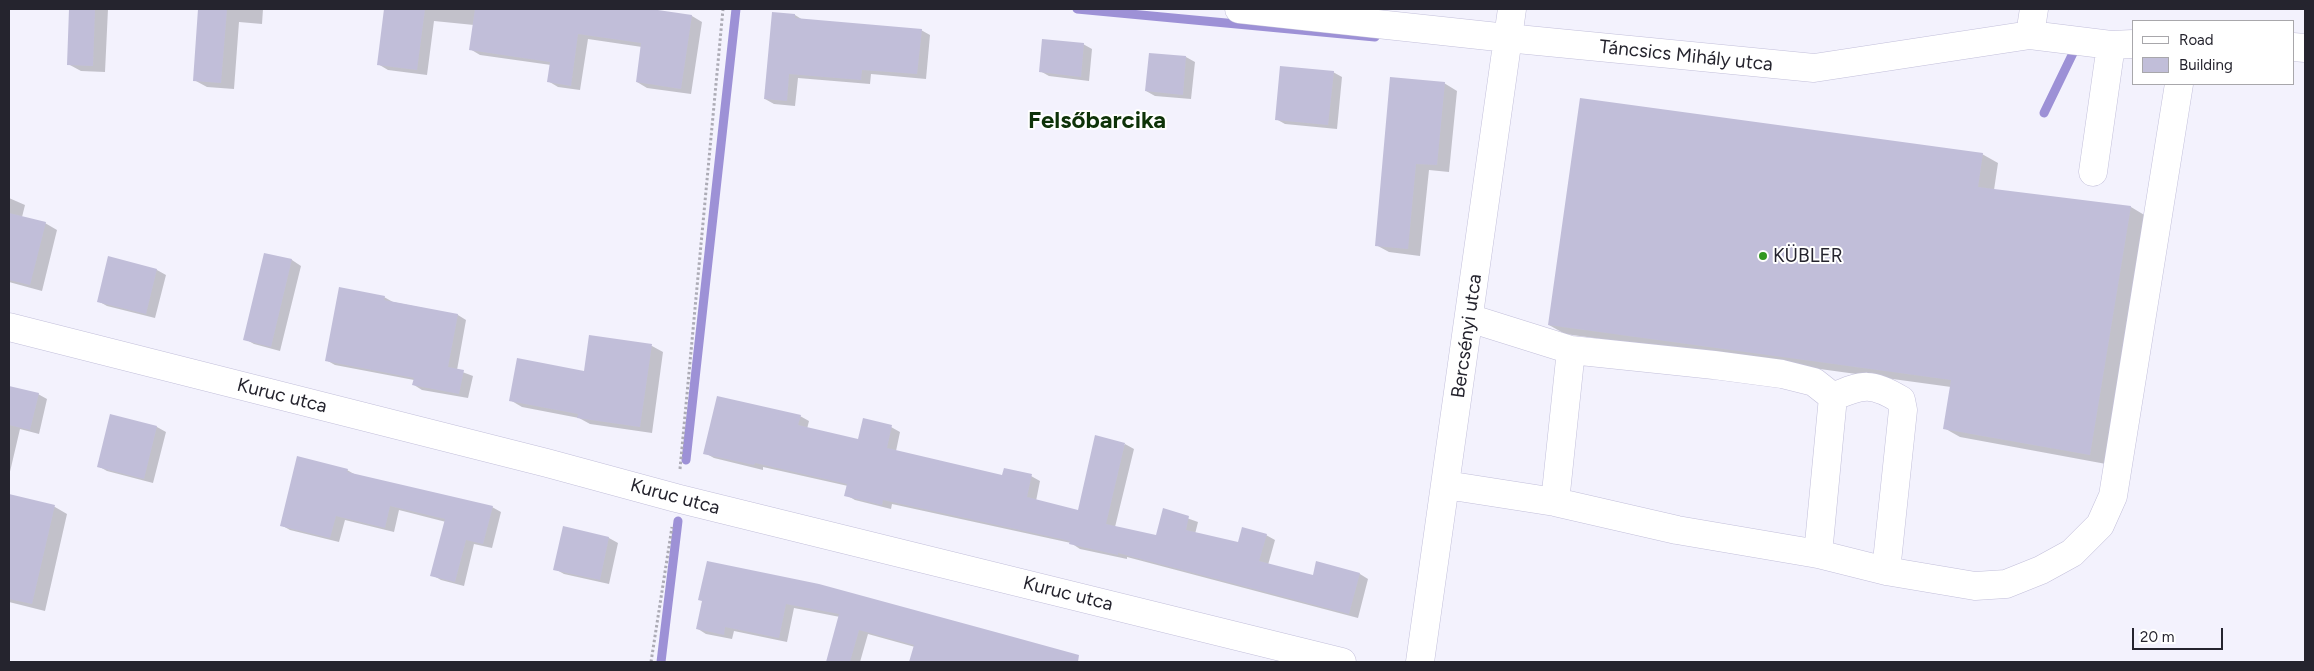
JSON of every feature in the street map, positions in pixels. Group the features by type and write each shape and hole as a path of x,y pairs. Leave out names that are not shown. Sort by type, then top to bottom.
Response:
{"street":[{"name":"Táncsics Mihály utca","path":"1239,9 1814,68 2030,35 2122,45"},
{"name":"Bercsényi utca","path":"1420,662 1512,9"},
{"path":"2030,35 2034,9"},
{"path":"2093,172 2122,45"},
{"path":"1446,485 1555,502 1677,530 1818,554 1886,571 1974,586 2006,584 2041,570 2072,553 2100,525 2113,496 2179,85"},
{"path":"1469,318 1571,350 1714,364 1782,374 1814,382 1833,397"},
{"name":"Kuruc utca","path":"9,327 491,448 676,498 1342,662"},
{"path":"1555,502 1571,350"},
{"path":"1833,397 1859,386 1885,390 1901,400 1903,410 1886,571"},
{"path":"1818,554 1833,397"}],"path":[{"path":"651,662 676,498 687,410 723,9"}],"building":[{"path":"69,9 95,9 93,66 67,65"},
{"path":"198,9 227,9 221,83 193,81"},
{"path":"384,9 425,9 417,70 377,65"},
{"path":"475,9 651,9 692,15 681,89 636,82 641,43 578,34 571,86 547,82 550,62 469,50"},
{"path":"772,12 795,14 795,18 922,29 917,74 862,70 861,80 789,74 787,101 764,99"},
{"path":"1042,39 1084,43 1081,77 1039,72"},
{"path":"1149,53 1186,56 1183,95 1145,91"},
{"path":"1280,66 1334,71 1328,125 1275,120"},
{"path":"1390,77 1445,82 1437,165 1416,164 1408,249 1375,246"},
{"name":"KÜBLER","path":"1580,98 1983,153 1978,187 2131,206 2090,455 1943,429 1951,380 1548,325"},
{"path":"9,213 46,222 30,285 9,280"},
{"path":"264,253 292,259 271,347 243,340"},
{"path":"108,256 157,269 146,314 97,302"},
{"path":"339,287 385,296 384,300 458,314 448,367 464,370 459,394 412,385 414,378 325,361"},
{"path":"589,335 652,344 640,427 577,418 578,414 509,401 517,358 584,371"},
{"path":"9,386 39,393 30,430 9,425"},
{"path":"717,396 801,415 798,425 858,439 863,418 892,425 887,448 1002,475 1004,468 1032,474 1027,497 1078,510 1095,435 1125,443 1106,524 1156,535 1163,508 1189,516 1186,530 1238,542 1242,527 1267,534 1259,561 1313,575 1316,561 1360,573 1349,614 1118,553 1118,555 1069,544 1070,541 883,500 882,505 844,496 847,484 755,463 754,465 703,454"},
{"path":"110,414 157,426 144,479 97,467"},
{"path":"297,456 348,469 347,472 493,506 483,544 466,540 455,582 430,576 445,519 390,506 385,528 336,516 330,538 280,526"},
{"path":"9,494 55,505 32,604 9,599"},
{"path":"563,526 609,537 600,580 553,570"},
{"path":"707,561 819,584 999,633 1079,655 1078,662 909,662 914,645 859,630 850,662 826,662 839,614 786,604 779,638 725,627 724,635 696,629 702,601 698,600"}],"waterway":[{"path":"686,460 736,9"},
{"path":"1077,9 1375,37"},
{"path":"2044,113 2074,51"},
{"path":"661,662 678,521"}],"place":[{"name":"KÜBLER","path":"1763,256"}],"district":[{"name":"Felsőbarcika","path":"1097,121"}]}
